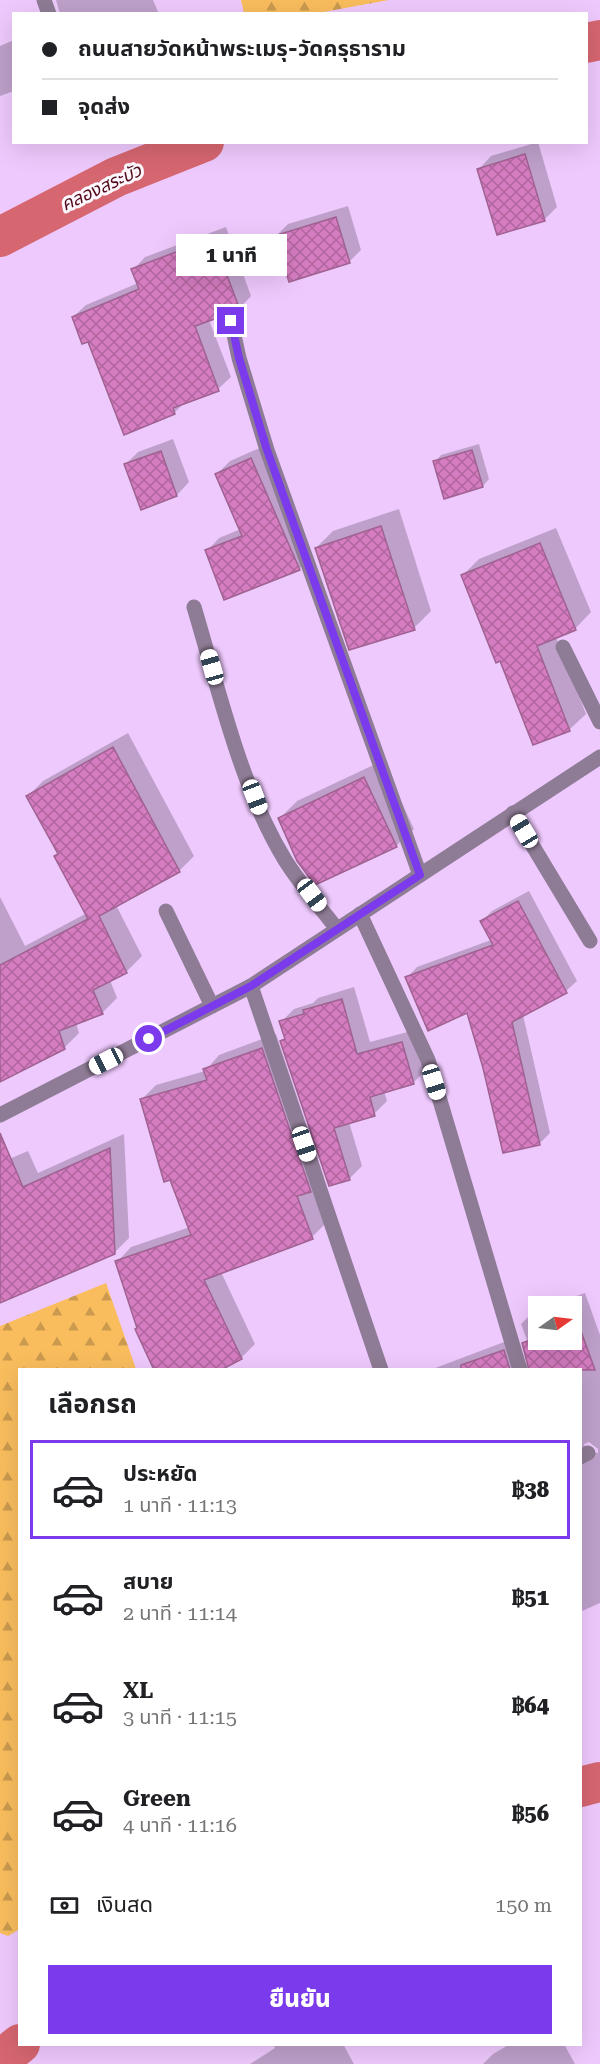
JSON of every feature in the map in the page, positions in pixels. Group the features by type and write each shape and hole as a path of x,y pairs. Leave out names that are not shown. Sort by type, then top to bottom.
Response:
{"street":[{"path":"231,321 239,358 267,450 420,875"},
{"path":"194,607 236,747 262,814 286,861 338,929"},
{"path":"564,647 600,722"},
{"path":"0,1116 251,986 600,757"},
{"path":"513,813 590,941"},
{"path":"166,911 212,1006"},
{"path":"360,914 428,1060 519,1368"},
{"path":"251,986 380,1368"}],"green space":[{"path":"241,0 389,0 323,12 244,12"},
{"path":"106,1283 136,1368 18,1368 18,1930 8,1936 0,1933 0,1326"}],"building":[{"path":"525,154 545,221 497,235 477,169"},
{"path":"336,217 350,263 289,282 274,236"},
{"path":"213,238 240,310 228,312 195,326 219,391 173,408 175,414 124,435 88,342 82,344 72,317 139,289 131,269"},
{"path":"472,450 483,487 444,499 433,461"},
{"path":"161,451 177,496 141,510 124,464"},
{"path":"251,458 300,570 224,600 205,550 242,536 215,474"},
{"path":"381,526 415,630 349,650 315,548"},
{"path":"540,543 576,630 537,646 570,731 533,745 500,661 496,663 461,575"},
{"path":"113,747 180,872 99,916 127,973 93,990 103,1014 59,1031 65,1049 0,1082 0,965 88,919 54,856 58,854 26,796"},
{"path":"364,777 397,847 315,885 297,861 278,818"},
{"path":"518,901 567,993 512,1022 540,1145 503,1153 467,1013 428,1031 405,977 493,945 480,921"},
{"path":"342,999 357,1054 402,1042 414,1084 370,1097 375,1116 334,1128 350,1180 329,1186 280,1041 285,1039 279,1021 304,1014 303,1010"},
{"path":"262,1048 311,1192 297,1196 313,1239 204,1280 242,1359 225,1368 153,1368 135,1329 137,1328 115,1261 191,1235 170,1180 164,1182 140,1099 207,1080 203,1069"},
{"path":"0,1133 23,1187 110,1148 115,1254 0,1303"},
{"path":"582,1334 595,1370 528,1368 522,1343 528,1341 528,1350 582,1350"},
{"path":"504,1350 509,1368 461,1368 461,1365"}],"waterway":[{"name":"คลองสระบัว","path":"588,43 600,40"},
{"name":"คลองสระบัว","path":"0,237 116,177 199,144"},
{"path":"582,1786 600,1782"},
{"path":"0,2060 18,2046"}],"route":[{"path":"149,1039 251,986 420,875 267,450 239,358 231,321"}]}
